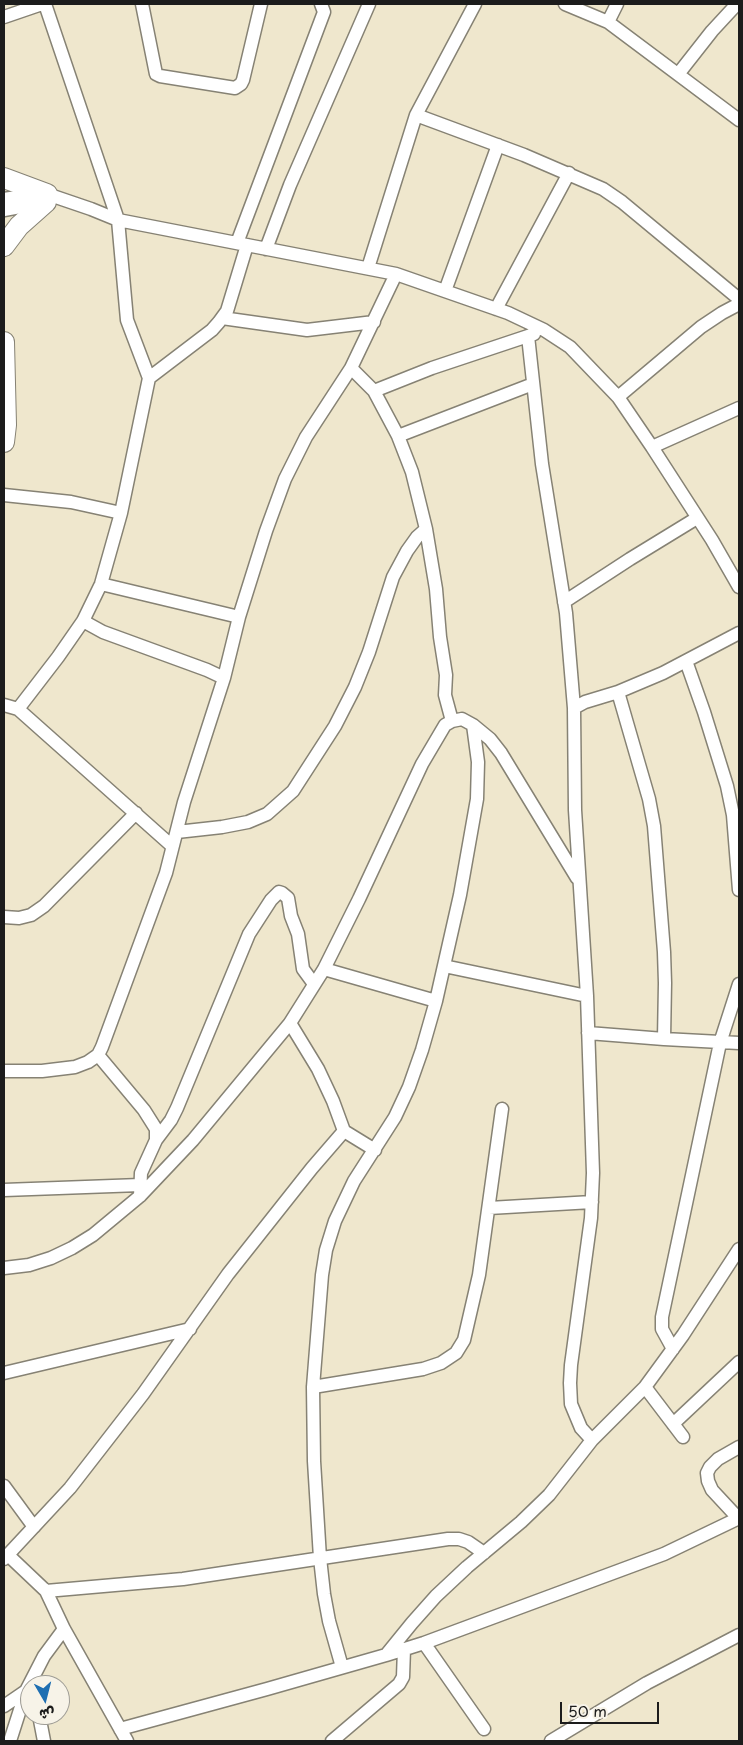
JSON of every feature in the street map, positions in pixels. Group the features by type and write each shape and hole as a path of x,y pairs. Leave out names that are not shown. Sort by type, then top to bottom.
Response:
{"main road":[{"path":"4,178 50,198 31,214 4,246"},
{"path":"4,342 6,424 4,442"}],"street":[{"path":"4,17 44,4 118,220 127,320 149,378 121,513 101,584 82,621 58,657 18,709"},
{"path":"142,4 155,72 158,76 235,88 242,84 261,4"},
{"path":"149,378 212,330 227,311 242,244 324,12 321,4"},
{"path":"266,249 290,185 369,4"},
{"path":"368,268 416,115 475,4"},
{"path":"565,4 608,22 739,120"},
{"path":"608,22 616,4"},
{"path":"679,74 712,31 737,4"},
{"path":"416,115 569,173 603,189 622,202 739,299"},
{"path":"445,291 498,145"},
{"path":"496,309 569,173"},
{"path":"4,199 36,194 90,209 118,220 396,274 496,309 544,330 570,347 618,397 697,518 739,588"},
{"path":"4,210 50,198"},
{"path":"4,1071 34,1072 59,1070 88,1062 102,1048 166,873 190,784 224,678 239,617 266,531 285,480 306,437 351,368 396,274"},
{"path":"618,397 701,327 739,304"},
{"path":"222,318 307,330 374,322"},
{"path":"374,391 432,368 544,330"},
{"path":"528,336 542,464 564,602 574,708 574,775 578,880 587,996 593,1151 592,1202 570,1384 571,1404 581,1428 592,1440"},
{"path":"351,368 374,391 398,436 412,472 426,529 436,589 440,637 446,675 445,695 452,721"},
{"path":"398,436 533,384"},
{"path":"652,447 739,408"},
{"path":"4,495 71,502 121,513"},
{"path":"564,602 697,518"},
{"path":"177,832 222,828 248,822 267,814 292,791 331,733 355,687 369,652 393,577 407,551 417,537 426,529"},
{"path":"101,584 239,617"},
{"path":"82,621 103,632 224,678"},
{"path":"574,708 585,702 618,692 686,661 739,633"},
{"path":"686,661 727,786 733,815 739,890"},
{"path":"618,692 647,791 654,826 664,952 664,1039"},
{"path":"4,705 18,709 172,846"},
{"path":"4,1268 51,1258 72,1248 92,1234 193,1140 290,1024 324,969 422,764 445,725 462,719 473,725 490,739 512,769 578,880"},
{"path":"342,1667 329,1621 324,1594 314,1461 313,1388 322,1275 326,1250 335,1221 354,1181 395,1117 409,1087 436,1002 460,895 477,799 478,762 473,725"},
{"path":"4,917 19,918 31,915 44,906 136,813"},
{"path":"140,1190 141,1173 144,1164 156,1140 171,1120 177,1108 249,934 271,900 279,892 282,892 288,898 300,942 301,962 307,976 314,984"},
{"path":"444,966 587,996"},
{"path":"324,969 436,1002"},
{"path":"673,1350 662,1329 661,1323 720,1043 739,984"},
{"path":"290,1024 318,1069 344,1131 375,1150"},
{"path":"588,1033 739,1043"},
{"path":"98,1054 151,1119 156,1129 156,1140"},
{"path":"313,1388 423,1369 441,1363 456,1353 464,1340 479,1274 502,1109"},
{"path":"128,1741 64,1629 46,1591 6,1557 70,1488 143,1394 228,1274 312,1168 344,1131"},
{"path":"4,1190 140,1190"},
{"path":"489,1208 592,1202"},
{"path":"386,1655 427,1606 451,1582 515,1527 548,1495 592,1440 645,1387 673,1350 739,1249"},
{"path":"4,1373 190,1329"},
{"path":"673,1424 739,1362"},
{"path":"645,1387 683,1437"},
{"path":"120,1729 424,1643 664,1554 739,1518 712,1490 707,1473 718,1459 739,1447"},
{"path":"4,1486 34,1527"},
{"path":"46,1591 183,1579 459,1539 476,1546 484,1553"},
{"path":"34,1675 44,1656 64,1629"},
{"path":"552,1741 647,1683 739,1635"},
{"path":"424,1643 484,1729"},
{"path":"332,1741 399,1684 402,1677 404,1649"},
{"path":"4,1706 20,1693"},
{"path":"10,1741 20,1712"},
{"path":"40,1725 44,1741"}]}
